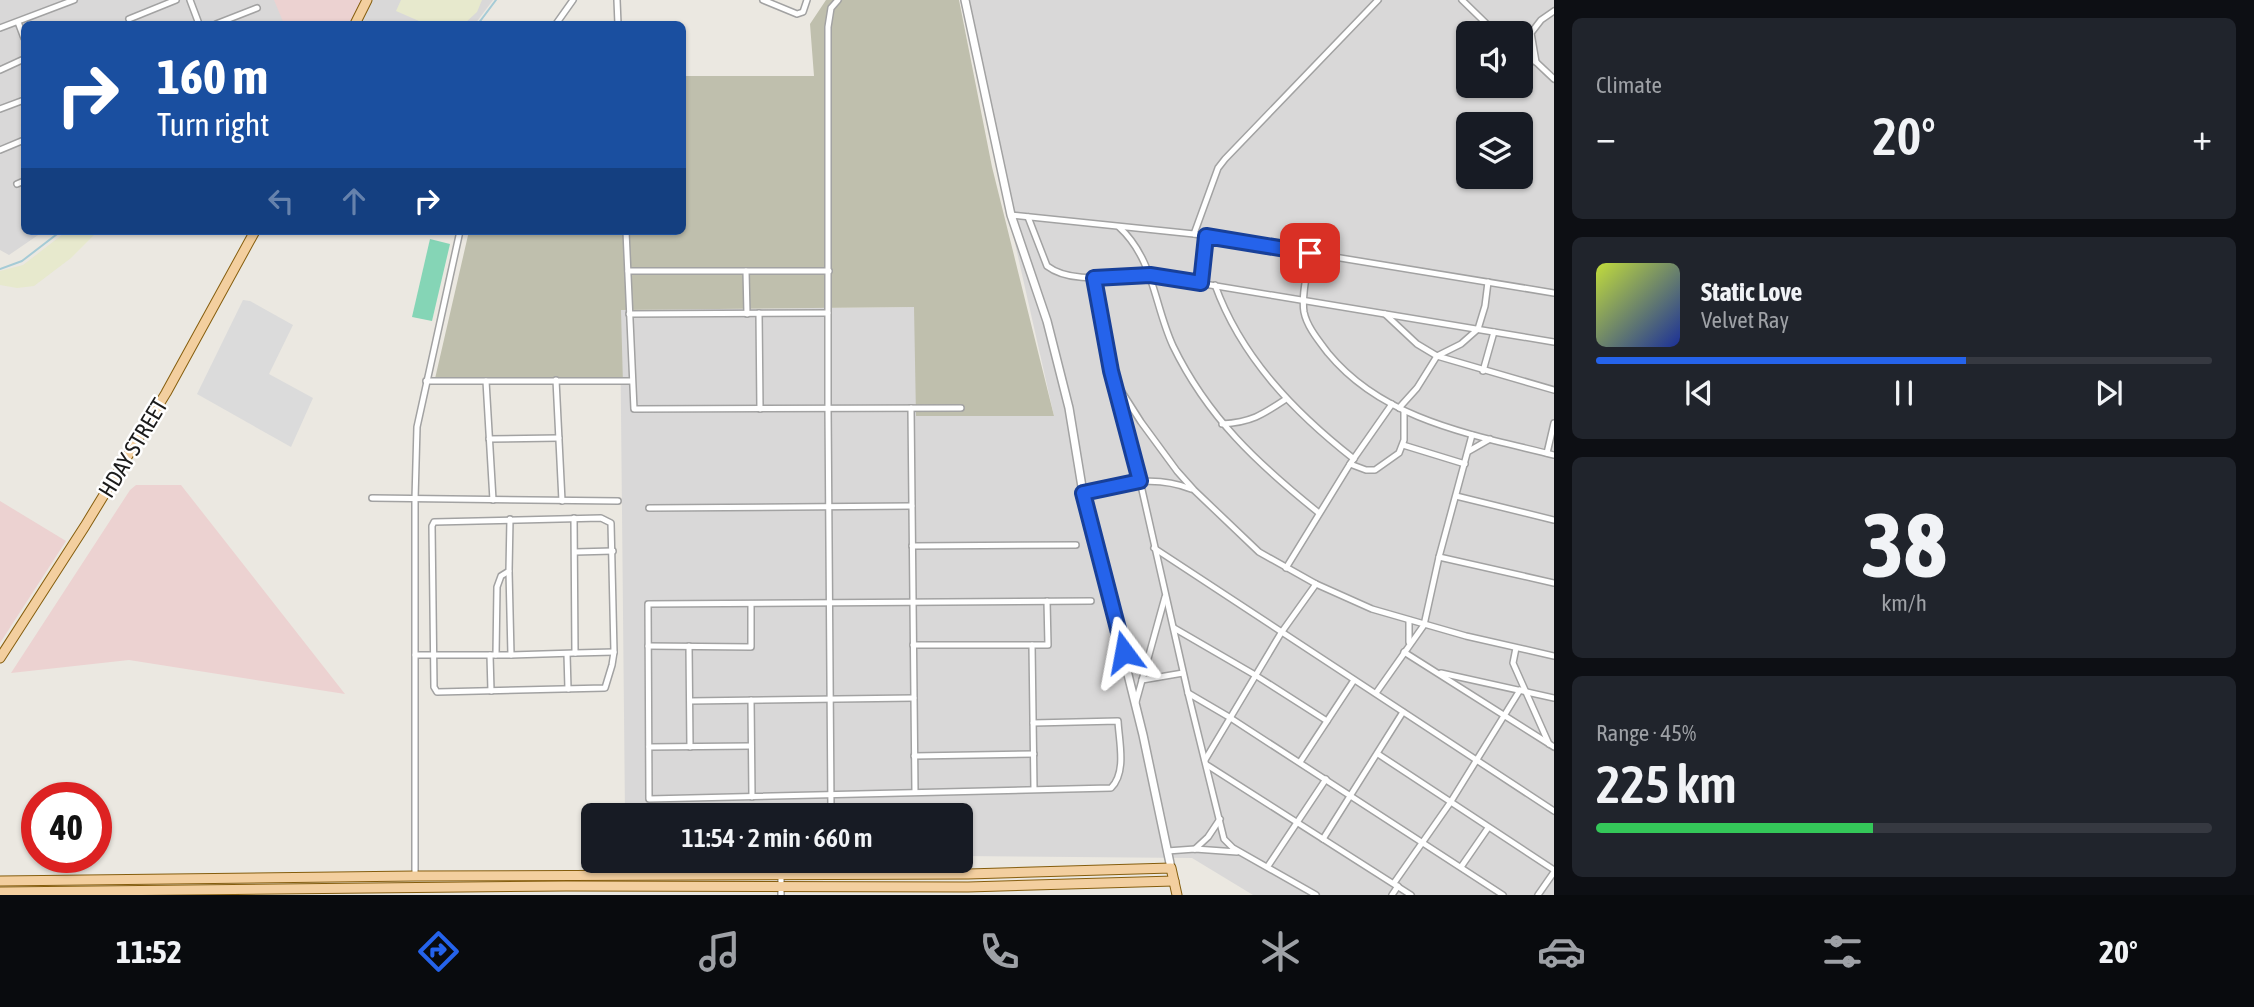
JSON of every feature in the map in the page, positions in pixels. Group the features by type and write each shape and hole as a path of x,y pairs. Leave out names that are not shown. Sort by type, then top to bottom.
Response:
{"main road":[{"path":"356,21 367,0"},
{"name":"HDAY STREET","path":"0,658 154,414 253,235"},
{"path":"0,881 968,874 1171,868 1177,895"},
{"path":"0,891 81,893 566,886 597,891 781,891 1174,881"},
{"path":"566,886 580,895"}],"street":[{"path":"0,28 74,0"},
{"path":"129,19 176,0"},
{"path":"190,0 198,21"},
{"path":"558,21 573,0"},
{"path":"617,0 618,21"},
{"path":"763,0 797,14 803,12 807,0"},
{"path":"831,803 828,27 831,8 838,0"},
{"path":"965,0 1011,215 1047,321 1069,408 1083,493 1136,702 1171,868"},
{"path":"1194,234 1218,168 1225,159 1378,0"},
{"path":"1462,0 1484,21"},
{"path":"224,21 257,8"},
{"path":"1536,62 1531,33 1541,20 1554,11"},
{"path":"18,22 21,30"},
{"path":"0,70 21,60"},
{"path":"1533,60 1554,79"},
{"path":"0,109 21,101"},
{"path":"0,150 21,141"},
{"path":"17,184 21,182"},
{"path":"1011,215 1194,234 1554,293"},
{"path":"1028,217 1050,268 1094,278 1150,275 1554,342"},
{"path":"1118,227 1139,250 1174,347 1193,382 1223,424 1254,458 1319,513"},
{"path":"415,887 417,427 459,235"},
{"path":"626,235 634,409 961,408"},
{"path":"1201,283 1206,236"},
{"path":"1310,253 1303,309 1311,328 1335,361 1348,373 1402,409 1472,435 1554,455"},
{"path":"628,271 829,271"},
{"path":"746,271 747,314"},
{"path":"1094,278 1113,378 1140,481 1224,839 1240,852 1317,895"},
{"path":"1215,285 1241,339 1286,399 1352,461 1366,470 1375,470 1395,457 1404,445 1402,409 1437,356 1461,344 1478,328 1485,306 1488,282"},
{"path":"759,313 760,408"},
{"path":"629,314 828,313"},
{"path":"1384,314 1417,344 1437,356 1554,390"},
{"path":"1483,371 1494,332"},
{"path":"1113,378 1147,430 1194,490 1259,552 1316,584 1367,607 1424,625 1554,656"},
{"path":"556,380 562,500"},
{"path":"486,381 493,500"},
{"path":"426,382 632,381"},
{"path":"1223,424 1256,419 1286,399"},
{"path":"1286,568 1352,461 1392,404"},
{"path":"911,408 915,792"},
{"path":"1546,453 1554,423"},
{"path":"1376,693 1409,642 1424,625 1439,557 1472,435"},
{"path":"489,439 559,438"},
{"path":"1469,451 1490,439"},
{"path":"1404,445 1465,464"},
{"path":"1083,493 1140,481 1160,480 1194,490"},
{"path":"1456,496 1554,520"},
{"path":"372,498 618,501"},
{"path":"649,508 912,506"},
{"path":"575,518 575,653"},
{"path":"575,518 601,518 610,521 612,526 614,652 605,688 436,692 433,655 433,523 575,518"},
{"path":"510,519 511,654"},
{"path":"912,546 1076,545"},
{"path":"1154,548 1554,811"},
{"path":"575,552 613,551"},
{"path":"1439,557 1554,583"},
{"path":"491,691 497,587 501,576 509,571"},
{"path":"1206,763 1229,717 1281,633 1316,584"},
{"path":"1136,702 1166,595"},
{"path":"913,645 1048,645 1047,601"},
{"path":"1033,723 1118,722 1121,766 1118,779 1111,788 649,799 648,604 1091,601"},
{"path":"648,646 751,647 751,604"},
{"path":"1409,620 1409,642"},
{"path":"1173,627 1326,720"},
{"path":"1032,645 1034,789"},
{"path":"689,646 690,747"},
{"path":"1516,648 1513,663 1552,746"},
{"path":"415,655 614,652"},
{"path":"1404,652 1552,746"},
{"path":"567,654 568,689"},
{"path":"1437,672 1554,698"},
{"path":"1142,680 1183,673"},
{"path":"1300,762 1354,680"},
{"path":"1392,895 1504,715 1524,691"},
{"path":"1188,693 1300,762 1503,895"},
{"path":"690,701 914,698"},
{"path":"751,700 752,797"},
{"path":"1323,839 1403,712"},
{"path":"649,747 751,746"},
{"path":"914,756 1034,754"},
{"path":"1378,754 1554,871 1538,895"},
{"path":"1206,763 1411,895"},
{"path":"1268,866 1326,779"},
{"path":"1195,849 1220,819"},
{"path":"1461,867 1488,828"},
{"path":"1167,851 1195,849 1240,852"},
{"path":"781,874 781,891"},
{"path":"597,891 602,876"}],"shaded area":[{"path":"0,0 493,0 477,21 21,21 21,235 38,235 9,255 0,250"},
{"path":"274,0 361,0 352,21 283,21"},
{"path":"401,0 482,0 477,12 467,21 419,21 396,11"},
{"path":"826,0 959,0 992,167 1054,416 916,416 914,307 621,310 623,385 434,383 468,235 686,235 686,76 814,76 810,24"},
{"path":"960,0 1554,0 1554,895 1253,895 1192,858 973,856 973,803 625,803 620,310 914,307 1054,416"},
{"path":"62,235 94,235 71,258 34,286 17,288 0,285 0,271 23,265"},
{"path":"243,300 250,301 293,325 269,374 313,398 291,447 197,394"},
{"path":"136,485 181,485 345,694 129,660 11,673 130,490"},
{"path":"0,501 66,541 0,643"}],"green space":[{"path":"430,239 450,244 432,321 412,317"}],"waterway":[{"path":"480,21 496,0"},
{"path":"0,269 22,261 56,235"}],"route":[{"path":"1124,652 1083,493 1140,481 1111,371 1094,278 1150,275 1201,283 1206,236 1310,253"}]}
